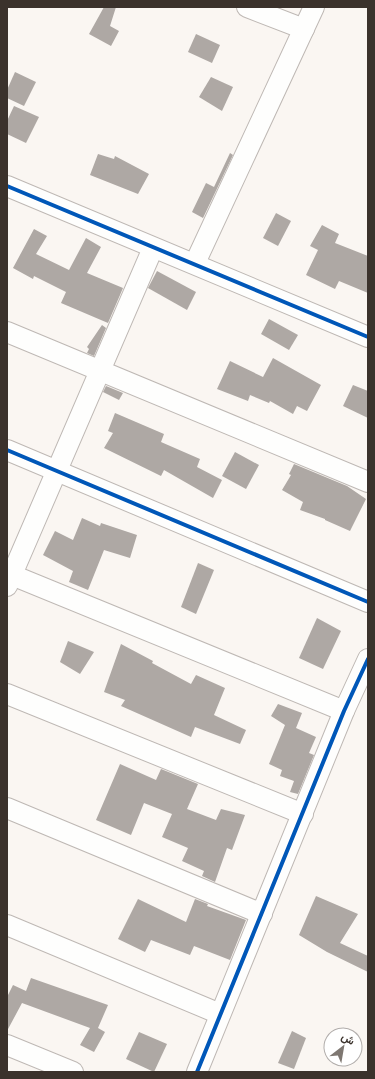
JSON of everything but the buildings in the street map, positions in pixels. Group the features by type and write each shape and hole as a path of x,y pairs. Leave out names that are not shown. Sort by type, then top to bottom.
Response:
{"street":[{"path":"247,7 304,29"},
{"path":"195,263 314,7"},
{"path":"7,186 153,248 195,263 368,337"},
{"path":"153,248 8,578 344,711"},
{"path":"7,332 368,482"},
{"path":"7,450 368,602"},
{"path":"197,1072 344,711 368,658"},
{"path":"7,694 303,814"},
{"path":"7,808 262,914"},
{"path":"7,925 220,1014"},
{"path":"7,1045 73,1072"}],"cycle path":[{"path":"7,186 368,337"},
{"path":"7,450 368,602"},
{"path":"197,1072 344,711 368,659"}]}
